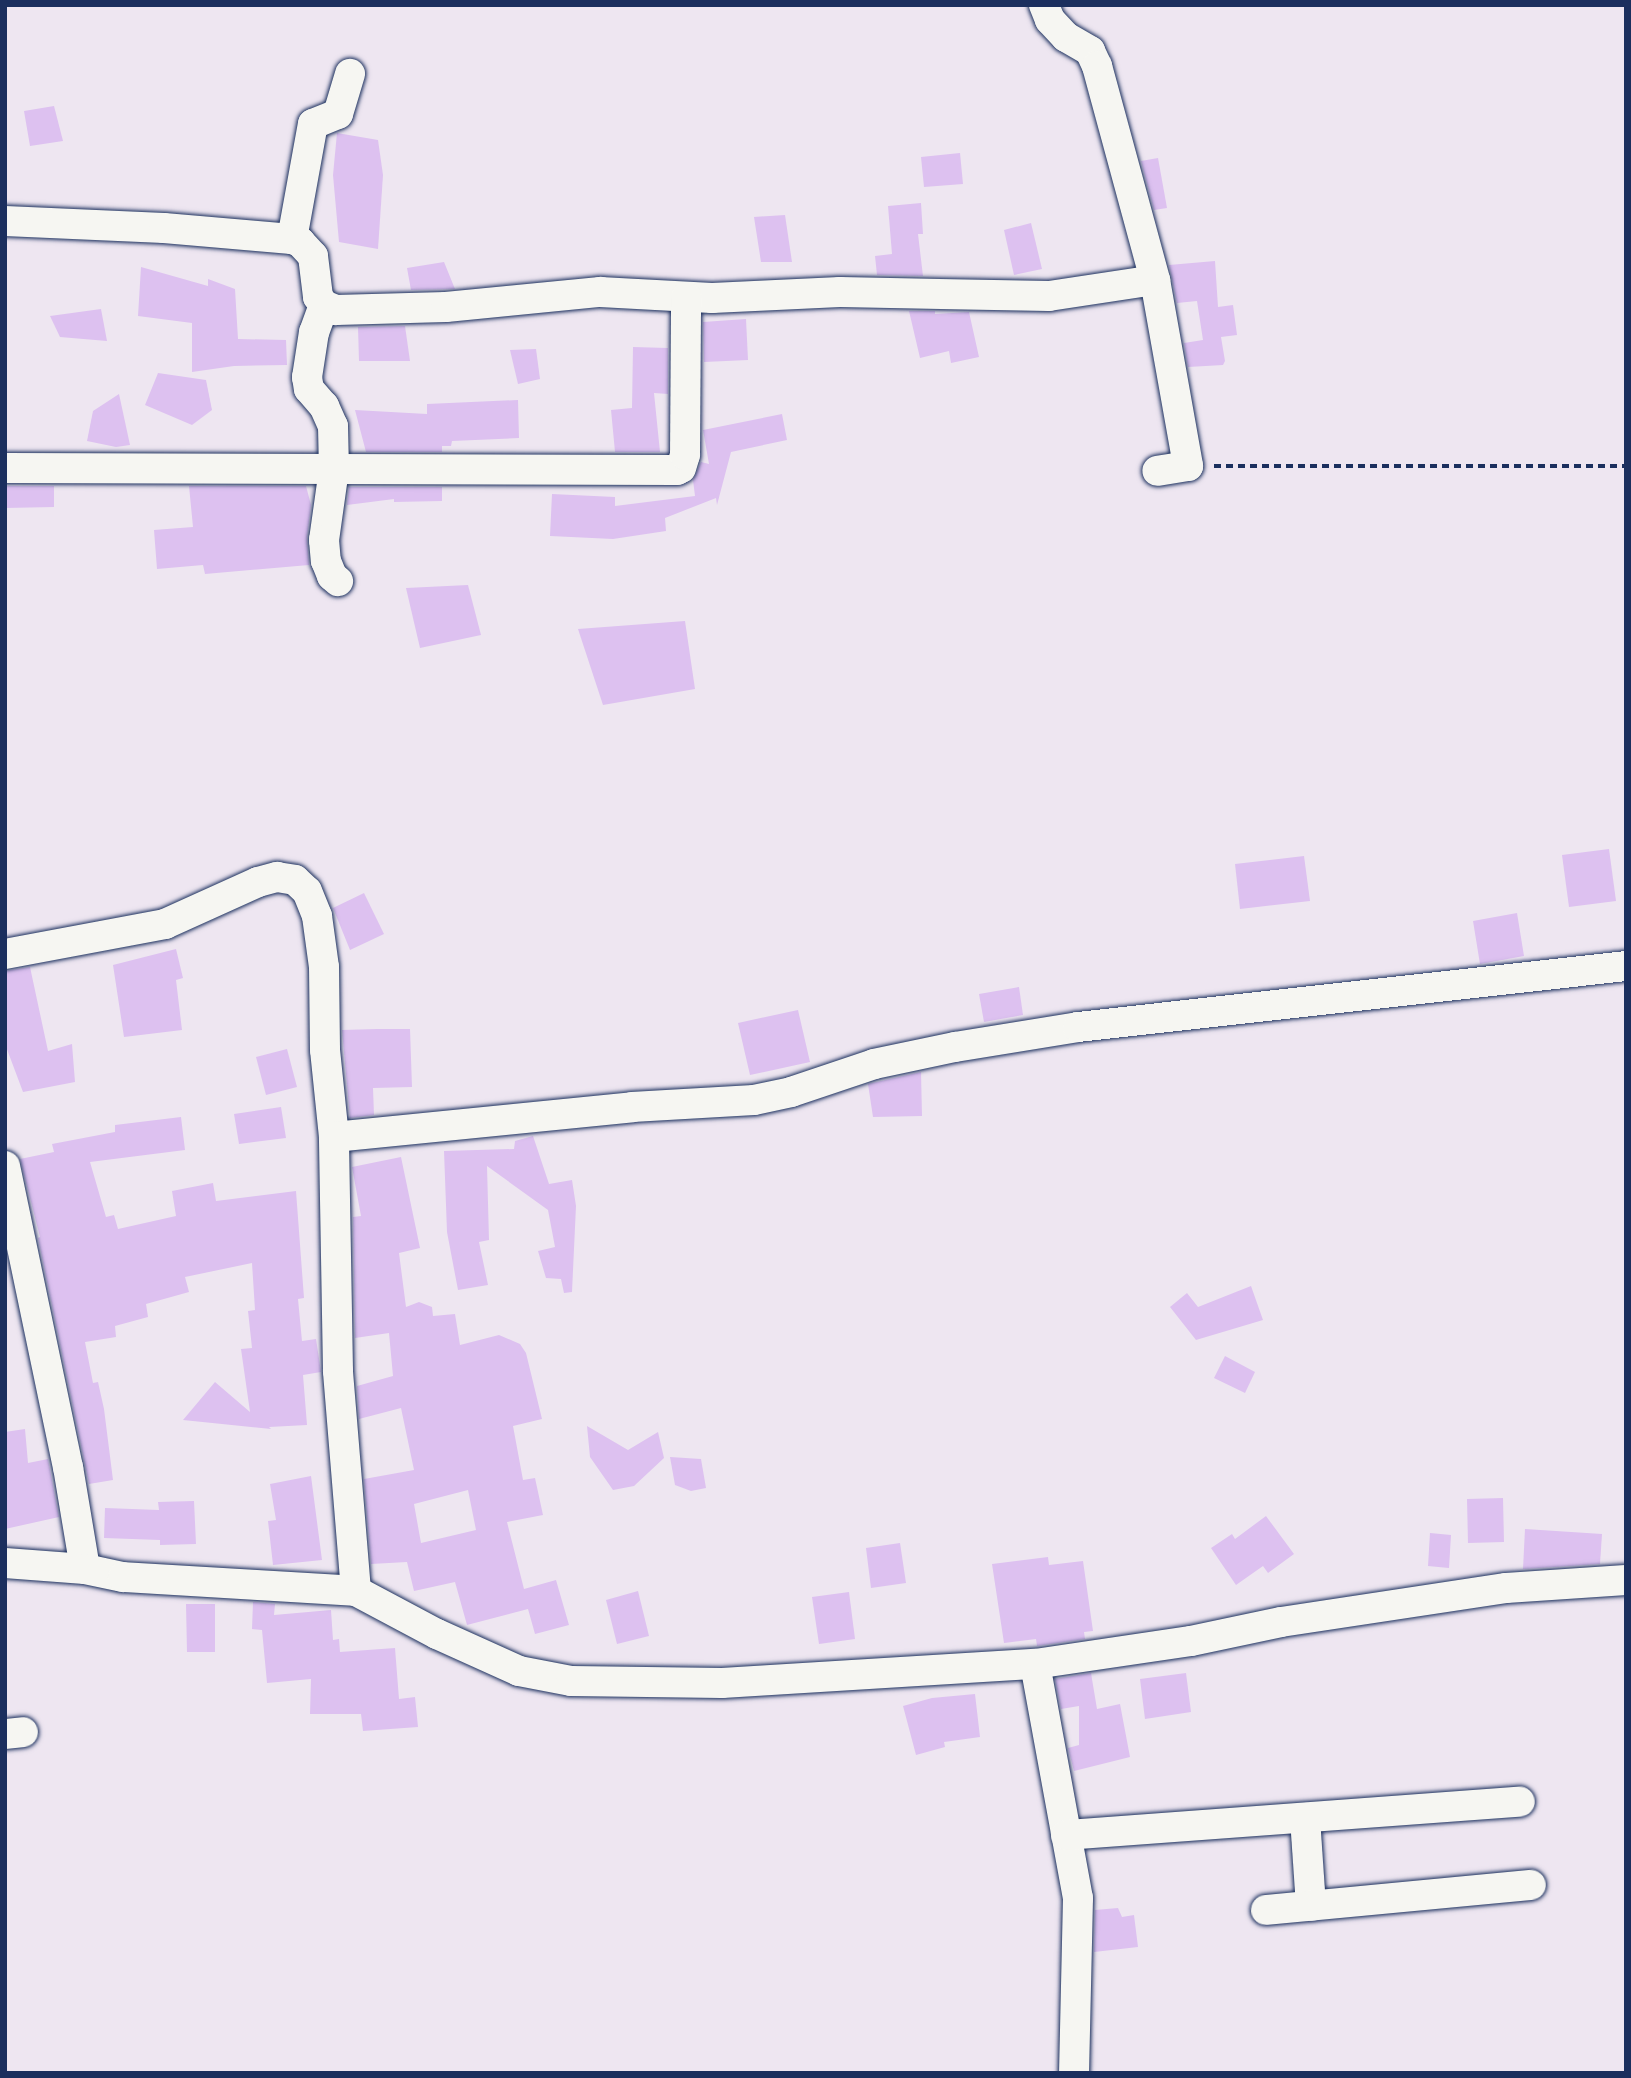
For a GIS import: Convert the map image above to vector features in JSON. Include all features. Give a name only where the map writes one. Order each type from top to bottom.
[{"type":"street","points":[[1044,5],[1050,20],[1066,37],[1090,51],[1097,66],[1156,280],[1188,466],[1157,471]]},
{"type":"street","points":[[292,239],[313,124],[338,114],[350,74]]},
{"type":"street","points":[[5,221],[164,228],[292,239],[300,242],[313,256],[318,297],[324,305],[336,310],[446,307],[600,292],[686,296],[840,292],[1049,296],[1156,280]]},
{"type":"street","points":[[5,468],[681,468],[685,455],[686,296]]},
{"type":"street","points":[[324,305],[314,331],[307,377],[314,398],[329,415],[335,445],[324,540],[326,561],[332,576],[338,581]]},
{"type":"street","points":[[5,954],[165,924],[258,882],[277,877],[295,880],[307,891],[317,916],[324,967],[325,1050],[334,1137],[338,1371],[356,1591]]},
{"type":"street","points":[[334,1137],[632,1107],[754,1100],[791,1092],[874,1064],[955,1047],[1078,1027],[1626,966]]},
{"type":"street","points":[[7,1179],[68,1467],[85,1569]]},
{"type":"street","points":[[5,1563],[85,1569],[123,1577],[356,1591],[437,1634],[519,1671],[571,1681],[722,1683],[1035,1664],[1191,1641],[1281,1622],[1506,1588],[1626,1580]]},
{"type":"street","points":[[1035,1664],[1079,1898],[1074,2073]]},
{"type":"street","points":[[1066,1835],[1520,1802]]},
{"type":"street","points":[[1305,1818],[1311,1906]]},
{"type":"street","points":[[1266,1910],[1531,1885]]},
{"type":"path","points":[[1188,466],[1626,466]]},
{"type":"building","points":[[54,106],[63,141],[30,146],[24,111]]},
{"type":"building","points":[[337,133],[378,140],[383,175],[378,249],[339,242],[333,175]]},
{"type":"building","points":[[960,153],[963,184],[924,187],[921,157]]},
{"type":"building","points":[[1158,158],[1167,208],[1154,210],[1141,161]]},
{"type":"building","points":[[921,203],[923,234],[918,234],[923,276],[877,275],[875,256],[892,254],[888,206]]},
{"type":"building","points":[[785,215],[792,262],[761,262],[754,217]]},
{"type":"building","points":[[1031,223],[1042,269],[1014,275],[1004,230]]},
{"type":"building","points":[[1215,261],[1218,307],[1233,305],[1237,335],[1221,337],[1225,361],[1223,365],[1188,367],[1184,343],[1203,340],[1197,301],[1177,303],[1169,265]]},
{"type":"building","points":[[444,262],[455,289],[411,290],[407,268]]},
{"type":"building","points":[[141,267],[208,286],[208,279],[235,289],[238,339],[286,340],[287,365],[234,366],[192,372],[192,323],[138,316]]},
{"type":"building","points":[[101,309],[107,341],[60,337],[50,316]]},
{"type":"building","points":[[909,311],[935,311],[935,314],[969,312],[979,357],[951,363],[949,351],[920,358]]},
{"type":"building","points":[[746,319],[748,360],[704,362],[703,322]]},
{"type":"building","points":[[405,326],[410,361],[359,361],[358,327]]},
{"type":"building","points":[[633,347],[668,348],[668,394],[654,393],[660,452],[615,452],[611,410],[632,408]]},
{"type":"building","points":[[536,349],[540,379],[518,384],[510,350]]},
{"type":"building","points":[[158,373],[206,380],[212,410],[192,425],[145,405]]},
{"type":"building","points":[[119,394],[130,445],[116,447],[87,441],[93,411]]},
{"type":"building","points":[[518,400],[519,438],[452,441],[451,446],[442,446],[442,452],[366,452],[355,410],[427,414],[427,404]]},
{"type":"building","points":[[782,414],[787,440],[731,452],[717,505],[716,498],[665,518],[666,531],[613,539],[550,536],[552,494],[615,497],[615,506],[695,496],[693,480],[701,462],[709,464],[703,430]]},
{"type":"building","points":[[5,486],[54,486],[54,507],[5,508]]},
{"type":"building","points":[[189,486],[306,486],[311,505],[307,538],[309,565],[205,574],[203,565],[157,569],[154,530],[193,527]]},
{"type":"building","points":[[349,487],[442,487],[442,501],[394,502],[394,499],[347,505]]},
{"type":"building","points":[[468,585],[481,635],[420,648],[406,588]]},
{"type":"building","points":[[685,621],[695,689],[603,705],[578,629]]},
{"type":"building","points":[[1609,849],[1616,901],[1569,907],[1562,855]]},
{"type":"building","points":[[1304,856],[1310,901],[1240,909],[1235,864]]},
{"type":"building","points":[[364,893],[384,934],[350,950],[333,908]]},
{"type":"building","points":[[1517,913],[1524,956],[1480,964],[1473,921]]},
{"type":"building","points":[[176,949],[183,978],[176,980],[182,1030],[124,1037],[113,965]]},
{"type":"building","points":[[30,967],[48,1051],[72,1044],[75,1082],[23,1092],[5,1044],[5,971]]},
{"type":"building","points":[[1019,987],[1023,1015],[984,1022],[979,994]]},
{"type":"building","points":[[798,1010],[810,1062],[750,1075],[738,1023]]},
{"type":"building","points":[[410,1029],[412,1087],[373,1088],[374,1115],[350,1118],[342,1030]]},
{"type":"building","points":[[287,1049],[297,1087],[266,1095],[256,1057]]},
{"type":"building","points":[[921,1072],[922,1116],[873,1117],[868,1084]]},
{"type":"building","points":[[281,1107],[286,1138],[239,1144],[234,1114]]},
{"type":"building","points":[[181,1117],[185,1150],[90,1162],[106,1217],[114,1215],[118,1229],[176,1216],[172,1191],[213,1183],[216,1201],[296,1191],[304,1298],[298,1299],[302,1341],[316,1339],[321,1372],[303,1375],[307,1425],[269,1427],[271,1429],[183,1420],[215,1382],[250,1412],[241,1349],[252,1348],[248,1311],[255,1310],[252,1263],[185,1277],[189,1292],[146,1304],[148,1317],[115,1326],[116,1337],[85,1342],[93,1383],[98,1382],[104,1409],[113,1480],[89,1484],[38,1238],[40,1237],[20,1159],[54,1152],[52,1144],[115,1132],[115,1125]]},
{"type":"building","points":[[533,1136],[549,1184],[572,1180],[576,1206],[572,1292],[564,1293],[561,1279],[546,1278],[538,1251],[555,1247],[548,1210],[487,1166],[489,1240],[479,1242],[488,1285],[458,1290],[447,1232],[444,1151],[514,1149],[515,1141]]},
{"type":"building","points":[[401,1157],[420,1248],[399,1253],[406,1307],[419,1302],[432,1307],[433,1316],[455,1314],[460,1345],[499,1335],[520,1344],[526,1353],[542,1419],[513,1426],[523,1480],[535,1478],[543,1515],[507,1522],[524,1589],[556,1580],[569,1625],[535,1634],[528,1609],[467,1625],[455,1582],[414,1591],[407,1562],[371,1564],[364,1479],[414,1470],[401,1408],[359,1419],[357,1386],[393,1376],[389,1333],[355,1338],[353,1217],[361,1216],[352,1167]],"holes":[[[468,1490],[476,1530],[421,1543],[414,1504]]]},
{"type":"building","points":[[1251,1286],[1263,1320],[1196,1340],[1170,1307],[1187,1293],[1198,1307]]},
{"type":"building","points":[[1225,1356],[1255,1372],[1245,1393],[1214,1378]]},
{"type":"building","points":[[587,1426],[628,1450],[658,1432],[664,1458],[634,1486],[613,1490],[590,1457]]},
{"type":"building","points":[[25,1429],[28,1463],[48,1459],[59,1517],[5,1529],[5,1432]]},
{"type":"building","points":[[670,1457],[701,1459],[706,1488],[691,1491],[675,1485]]},
{"type":"building","points":[[311,1476],[322,1560],[273,1565],[268,1521],[276,1520],[270,1484]]},
{"type":"building","points":[[1503,1498],[1504,1542],[1468,1543],[1467,1499]]},
{"type":"building","points":[[194,1501],[196,1544],[160,1545],[160,1540],[104,1538],[105,1508],[159,1510],[158,1502]]},
{"type":"building","points":[[1266,1516],[1294,1554],[1268,1573],[1263,1566],[1236,1585],[1211,1548],[1232,1534],[1235,1539]]},
{"type":"building","points":[[1525,1529],[1602,1534],[1600,1564],[1523,1569]]},
{"type":"building","points":[[1430,1533],[1451,1535],[1449,1568],[1428,1566]]},
{"type":"building","points":[[900,1543],[906,1583],[871,1588],[866,1548]]},
{"type":"building","points":[[1048,1557],[1049,1565],[1083,1561],[1093,1631],[1084,1632],[1085,1639],[1037,1646],[1036,1639],[1004,1643],[992,1564]]},
{"type":"building","points":[[638,1591],[649,1636],[617,1644],[606,1600]]},
{"type":"building","points":[[849,1592],[855,1639],[819,1644],[812,1597]]},
{"type":"building","points":[[253,1602],[275,1604],[274,1615],[331,1610],[333,1640],[339,1639],[340,1652],[395,1648],[399,1699],[415,1697],[418,1727],[363,1731],[361,1714],[310,1714],[311,1679],[267,1683],[262,1630],[252,1629]]},
{"type":"building","points":[[186,1604],[215,1604],[215,1652],[187,1652]]},
{"type":"building","points":[[1091,1673],[1097,1709],[1120,1704],[1130,1757],[1074,1771],[1068,1748],[1079,1745],[1079,1706],[1061,1709],[1055,1679]]},
{"type":"building","points":[[1186,1673],[1191,1712],[1145,1719],[1140,1679]]},
{"type":"building","points":[[975,1694],[980,1737],[944,1742],[945,1747],[916,1755],[903,1706],[932,1698]]},
{"type":"building","points":[[1118,1908],[1122,1917],[1134,1915],[1138,1947],[1094,1952],[1095,1910]]}]
